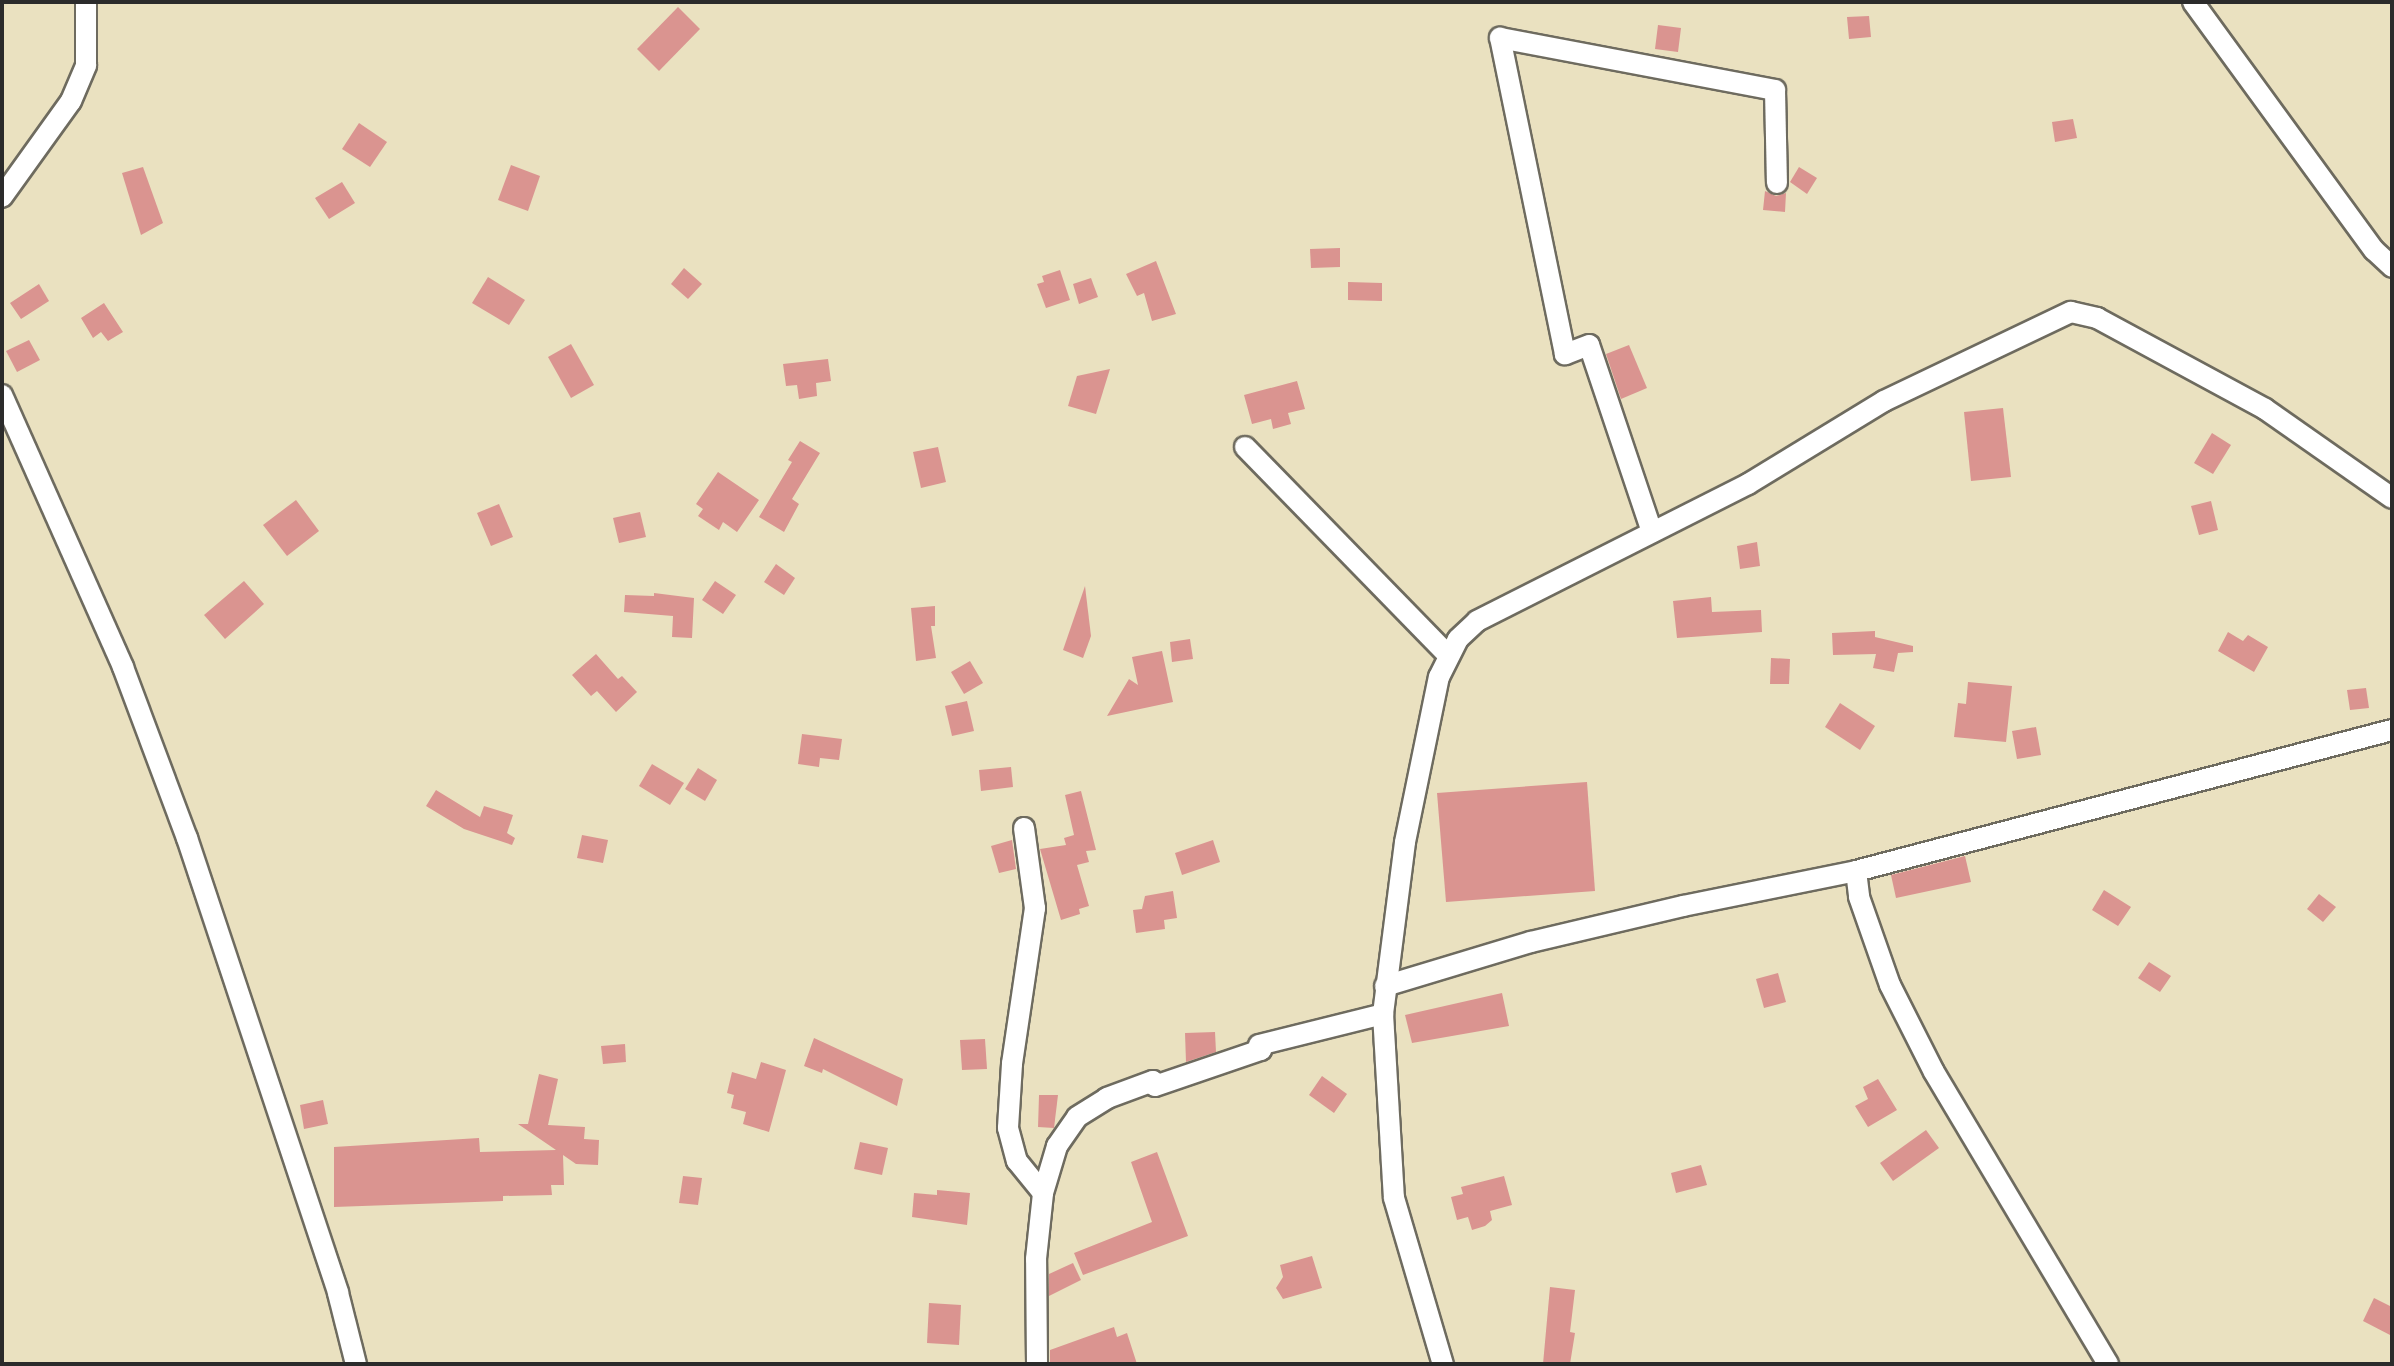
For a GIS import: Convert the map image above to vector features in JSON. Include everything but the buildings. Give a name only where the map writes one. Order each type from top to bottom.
[{"type":"street","points":[[2,197],[71,101],[86,65],[86,2]]},
{"type":"street","points":[[2193,2],[2374,250],[2392,267]]},
{"type":"street","points":[[1652,532],[1589,345],[1565,354],[1500,38],[1775,90],[1777,183]]},
{"type":"street","points":[[1443,1364],[1431,1335],[1394,1198],[1383,1014],[1412,804],[1439,677],[1448,655],[1477,621],[1748,484],[1884,401],[2071,312],[2097,318],[2265,409],[2392,498]]},
{"type":"street","points":[[2,395],[123,667],[187,838],[338,1293],[353,1364]]},
{"type":"street","points":[[1245,447],[1448,655]]},
{"type":"street","points":[[1385,986],[1531,942],[1683,906],[1856,871],[2392,730]]},
{"type":"street","points":[[1024,828],[1035,908],[1012,1064],[1008,1128],[1017,1161],[1043,1193]]},
{"type":"street","points":[[1856,871],[1859,897],[1890,985],[1934,1072],[2108,1364]]},
{"type":"street","points":[[1037,1364],[1036,1259],[1043,1193],[1057,1146],[1087,1109],[1153,1081],[1155,1086],[1261,1050],[1259,1045],[1383,1014]]}]
